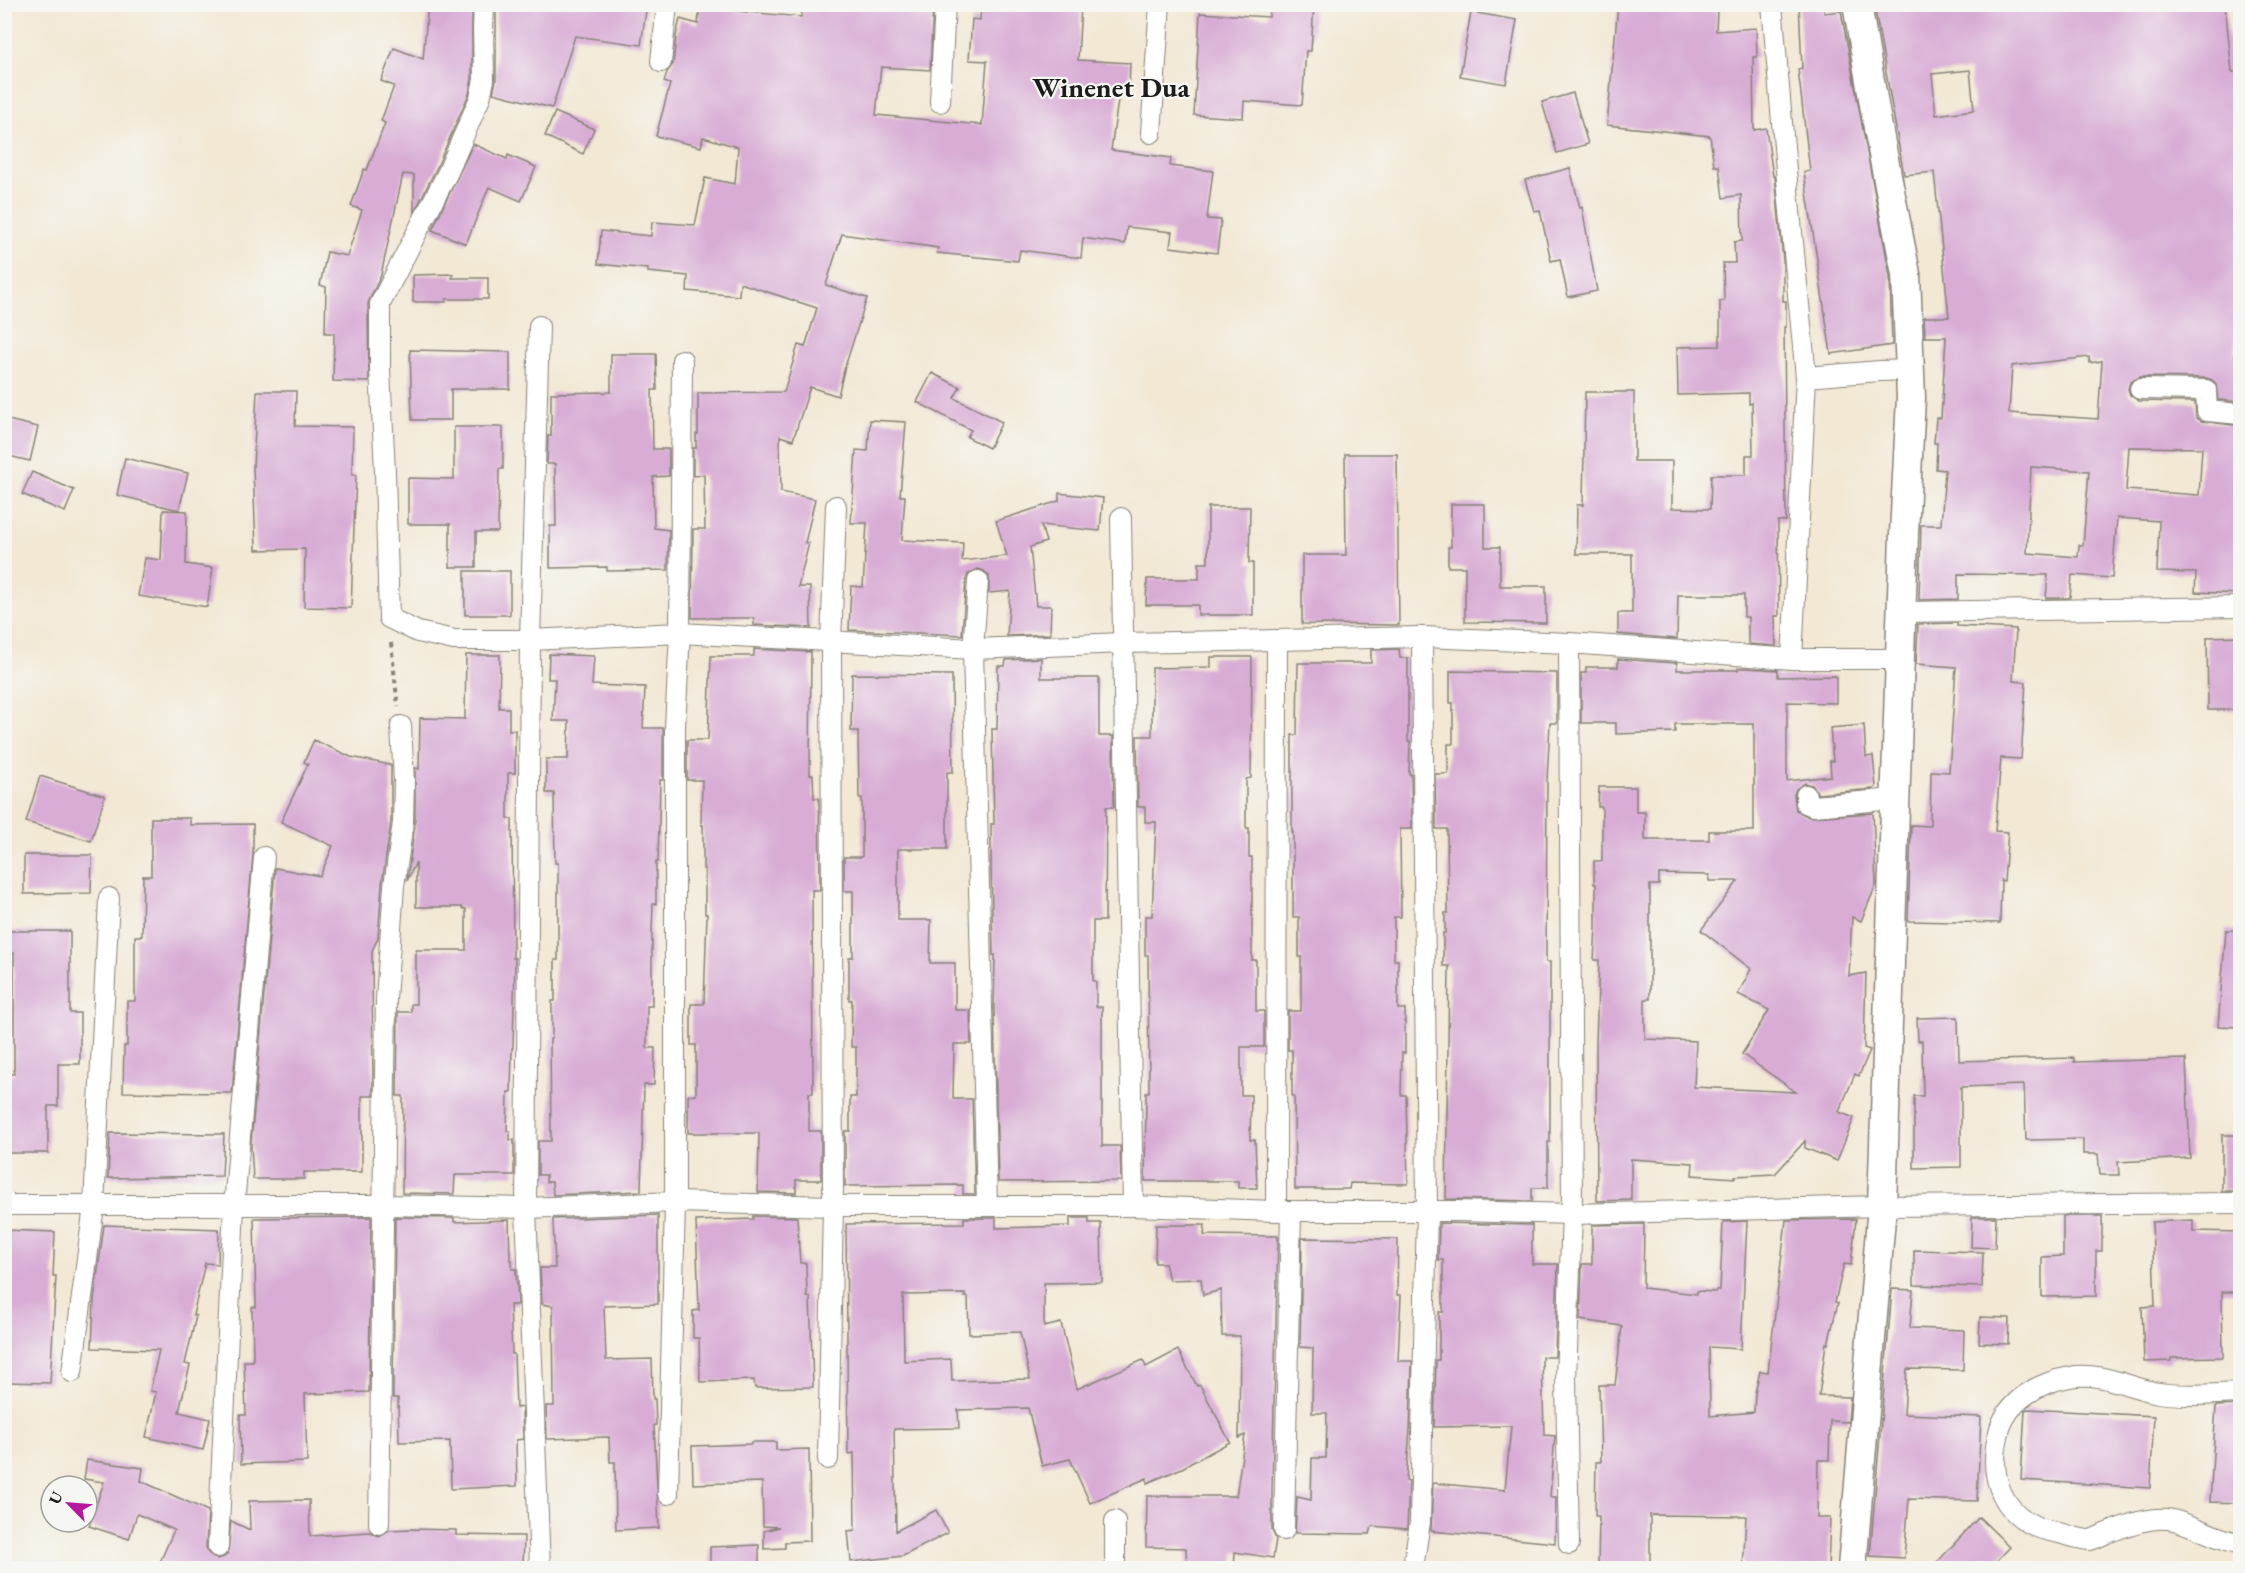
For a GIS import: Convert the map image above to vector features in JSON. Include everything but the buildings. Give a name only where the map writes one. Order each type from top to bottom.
[{"type":"street","points":[[484,4],[484,80],[480,98],[448,172],[380,304],[380,369],[386,472],[389,618],[418,632],[454,640],[530,640],[680,633],[973,650],[1124,643],[1422,637],[1569,643],[1792,659],[1900,659]]},
{"type":"street","points":[[661,62],[667,4]]},
{"type":"street","points":[[940,102],[945,4]]},
{"type":"street","points":[[1150,134],[1160,4]]},
{"type":"street","points":[[1772,4],[1785,170],[1806,377],[1792,659]]},
{"type":"street","points":[[1852,1569],[1882,1206],[1911,398],[1906,274],[1857,4]]},
{"type":"street","points":[[539,326],[530,640],[526,1208],[540,1569]]},
{"type":"street","points":[[668,1494],[675,1202],[675,727],[680,633],[682,360]]},
{"type":"street","points":[[1806,377],[1911,370]]},
{"type":"street","points":[[2139,389],[2206,390],[2207,411],[2241,414]]},
{"type":"street","points":[[828,1459],[832,1206],[831,643],[836,506]]},
{"type":"street","points":[[1121,518],[1133,1206]]},
{"type":"street","points":[[978,581],[973,650],[987,1206]]},
{"type":"street","points":[[1902,612],[2241,607]]},
{"type":"street","points":[[1413,1569],[1420,1522],[1427,1211],[1422,637]]},
{"type":"street","points":[[1276,641],[1284,1211],[1284,1530]]},
{"type":"street","points":[[1569,643],[1572,1214],[1566,1379],[1569,1544]]},
{"type":"street","points":[[379,1524],[386,999],[394,885],[403,824],[404,792],[400,726]]},
{"type":"street","points":[[1806,795],[1806,803],[1813,806],[1895,799]]},
{"type":"street","points":[[218,1547],[234,1206],[264,856]]},
{"type":"street","points":[[72,1372],[94,1206],[109,898]]},
{"type":"street","points":[[4,1205],[385,1205],[526,1208],[675,1202],[832,1206],[1133,1206],[1284,1211],[1572,1214],[1882,1206],[2241,1203]]},
{"type":"street","points":[[2241,1393],[2183,1395],[2159,1393],[2092,1377],[2073,1376],[2051,1382],[2028,1393],[2013,1405],[2000,1427],[1994,1452],[1998,1484],[2007,1506],[2037,1528],[2089,1540],[2148,1519],[2169,1519],[2201,1529],[2224,1541],[2241,1543]]},
{"type":"street","points":[[1115,1521],[1115,1569]]},
{"type":"path","points":[[389,618],[400,726]]},
{"type":"district","name":"Winenet Dua","points":[[1111,87]]}]
